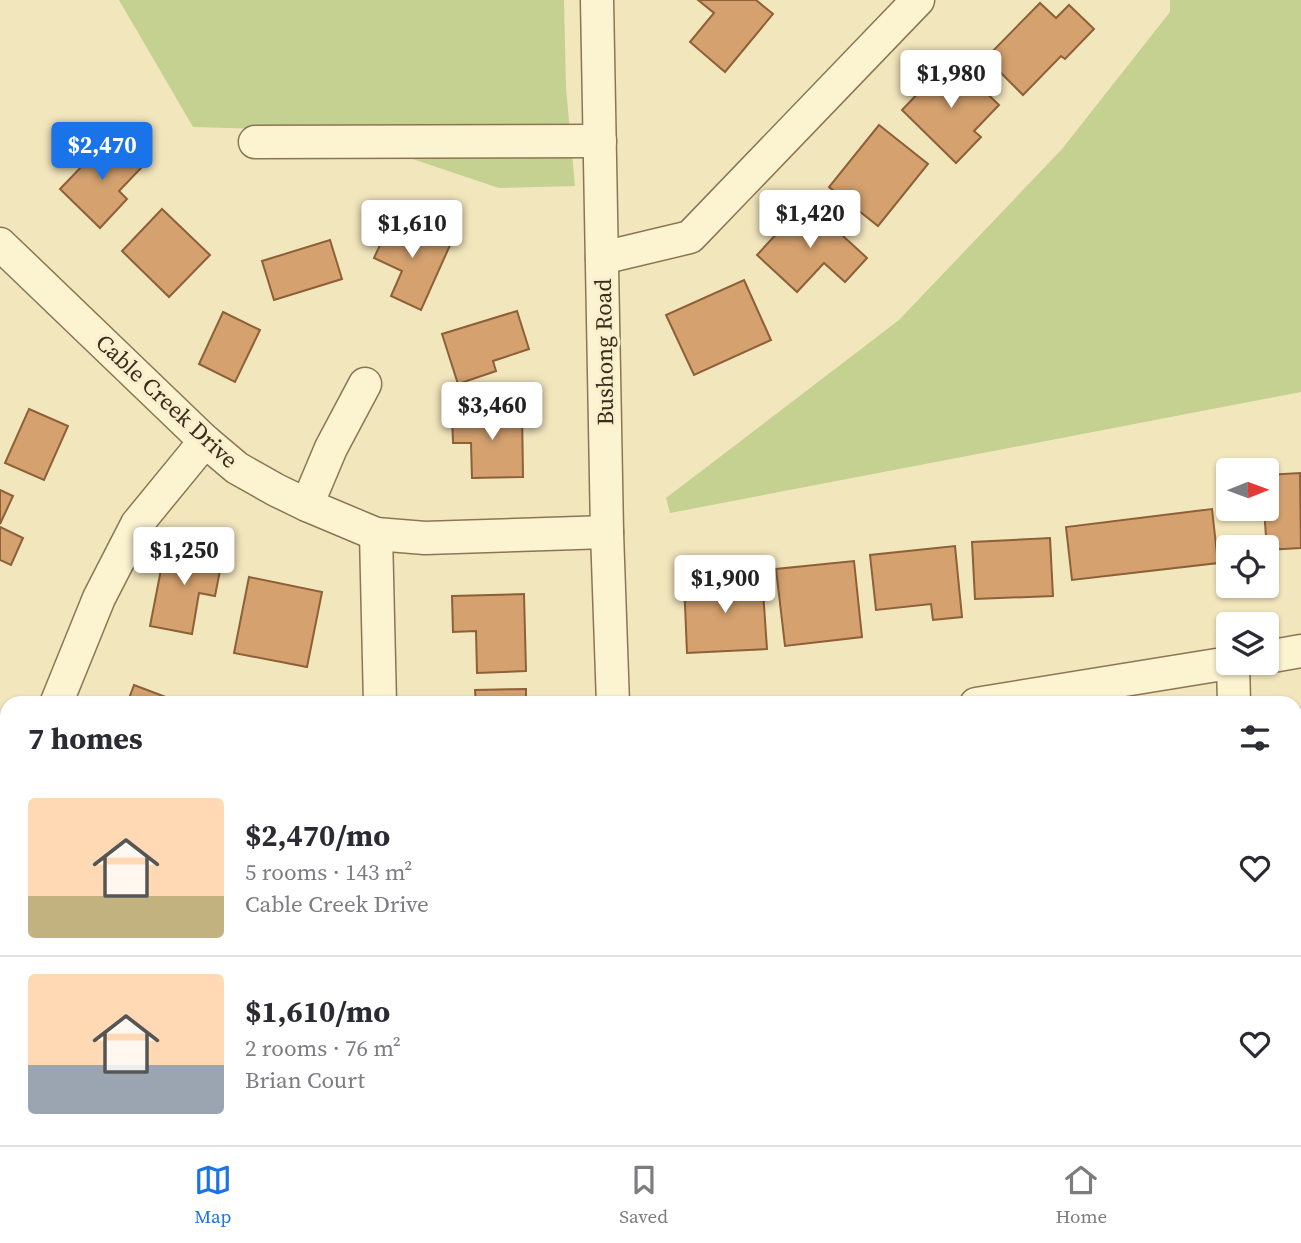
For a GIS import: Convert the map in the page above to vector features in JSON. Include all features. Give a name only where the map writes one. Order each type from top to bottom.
[{"type":"street","name":"Bushong Road","points":[[597,0],[613,696]]},
{"type":"street","points":[[602,258],[690,237],[918,0]]},
{"type":"street","points":[[255,142],[600,141]]},
{"type":"street","name":"Cable Creek Drive","points":[[0,244],[205,441],[237,468],[307,505],[376,534],[425,538],[607,532]]},
{"type":"street","points":[[307,505],[331,449],[365,384]]},
{"type":"street","points":[[59,696],[99,598],[137,524],[205,441]]},
{"type":"street","points":[[376,534],[380,696]]},
{"type":"street","points":[[1279,655],[1301,651]]},
{"type":"street","points":[[1026,696],[1216,665]]},
{"type":"street","points":[[1232,675],[1233,696]]},
{"type":"green space","points":[[119,0],[564,0],[566,88],[575,186],[499,188],[329,131],[193,127]]},
{"type":"green space","points":[[1170,0],[1301,0],[1301,392],[670,513],[666,498],[899,320],[1062,149],[1170,12]]},
{"type":"building","points":[[698,0],[756,0],[773,14],[725,72],[690,42],[714,13]]},
{"type":"building","points":[[1040,3],[1056,18],[1069,5],[1094,29],[1065,59],[1061,56],[1023,95],[986,58]]},
{"type":"building","points":[[951,59],[999,105],[974,131],[981,137],[956,163],[902,110]]},
{"type":"building","points":[[879,125],[928,164],[878,226],[829,187]]},
{"type":"building","points":[[111,136],[142,167],[119,191],[127,199],[100,228],[60,189]]},
{"type":"building","points":[[806,202],[867,258],[845,282],[824,263],[797,292],[757,255]]},
{"type":"building","points":[[162,209],[210,255],[169,297],[122,251]]},
{"type":"building","points":[[393,217],[451,243],[421,310],[391,296],[402,271],[374,258]]},
{"type":"building","points":[[330,240],[342,279],[274,300],[262,261]]},
{"type":"building","points":[[744,280],[771,340],[694,375],[666,315]]},
{"type":"building","points":[[517,311],[529,349],[493,361],[496,371],[458,384],[442,334]]},
{"type":"building","points":[[223,312],[260,330],[235,382],[199,364]]},
{"type":"building","points":[[29,409],[68,426],[44,480],[5,463]]},
{"type":"building","points":[[522,411],[523,477],[472,478],[471,443],[453,443],[452,412]]},
{"type":"building","points":[[1300,473],[1301,548],[1279,549],[1279,535],[1266,535],[1265,522],[1279,522],[1279,474]]},
{"type":"building","points":[[0,490],[13,496],[0,524]]},
{"type":"building","points":[[1212,509],[1216,563],[1072,580],[1066,527]]},
{"type":"building","points":[[0,527],[23,538],[11,565],[0,560]]},
{"type":"building","points":[[1050,538],[1053,596],[975,599],[972,542]]},
{"type":"building","points":[[166,544],[223,555],[215,596],[199,593],[192,634],[150,626]]},
{"type":"building","points":[[955,546],[962,617],[933,620],[931,604],[876,610],[870,555]]},
{"type":"building","points":[[854,561],[862,637],[785,646],[776,569]]},
{"type":"building","points":[[762,576],[767,649],[687,653],[684,581]]},
{"type":"building","points":[[249,577],[322,592],[307,667],[234,653]]},
{"type":"building","points":[[524,594],[526,671],[477,673],[476,631],[453,632],[452,596]]},
{"type":"building","points":[[134,685],[163,696],[130,696]]},
{"type":"building","points":[[526,689],[526,696],[475,696],[475,690]]}]
